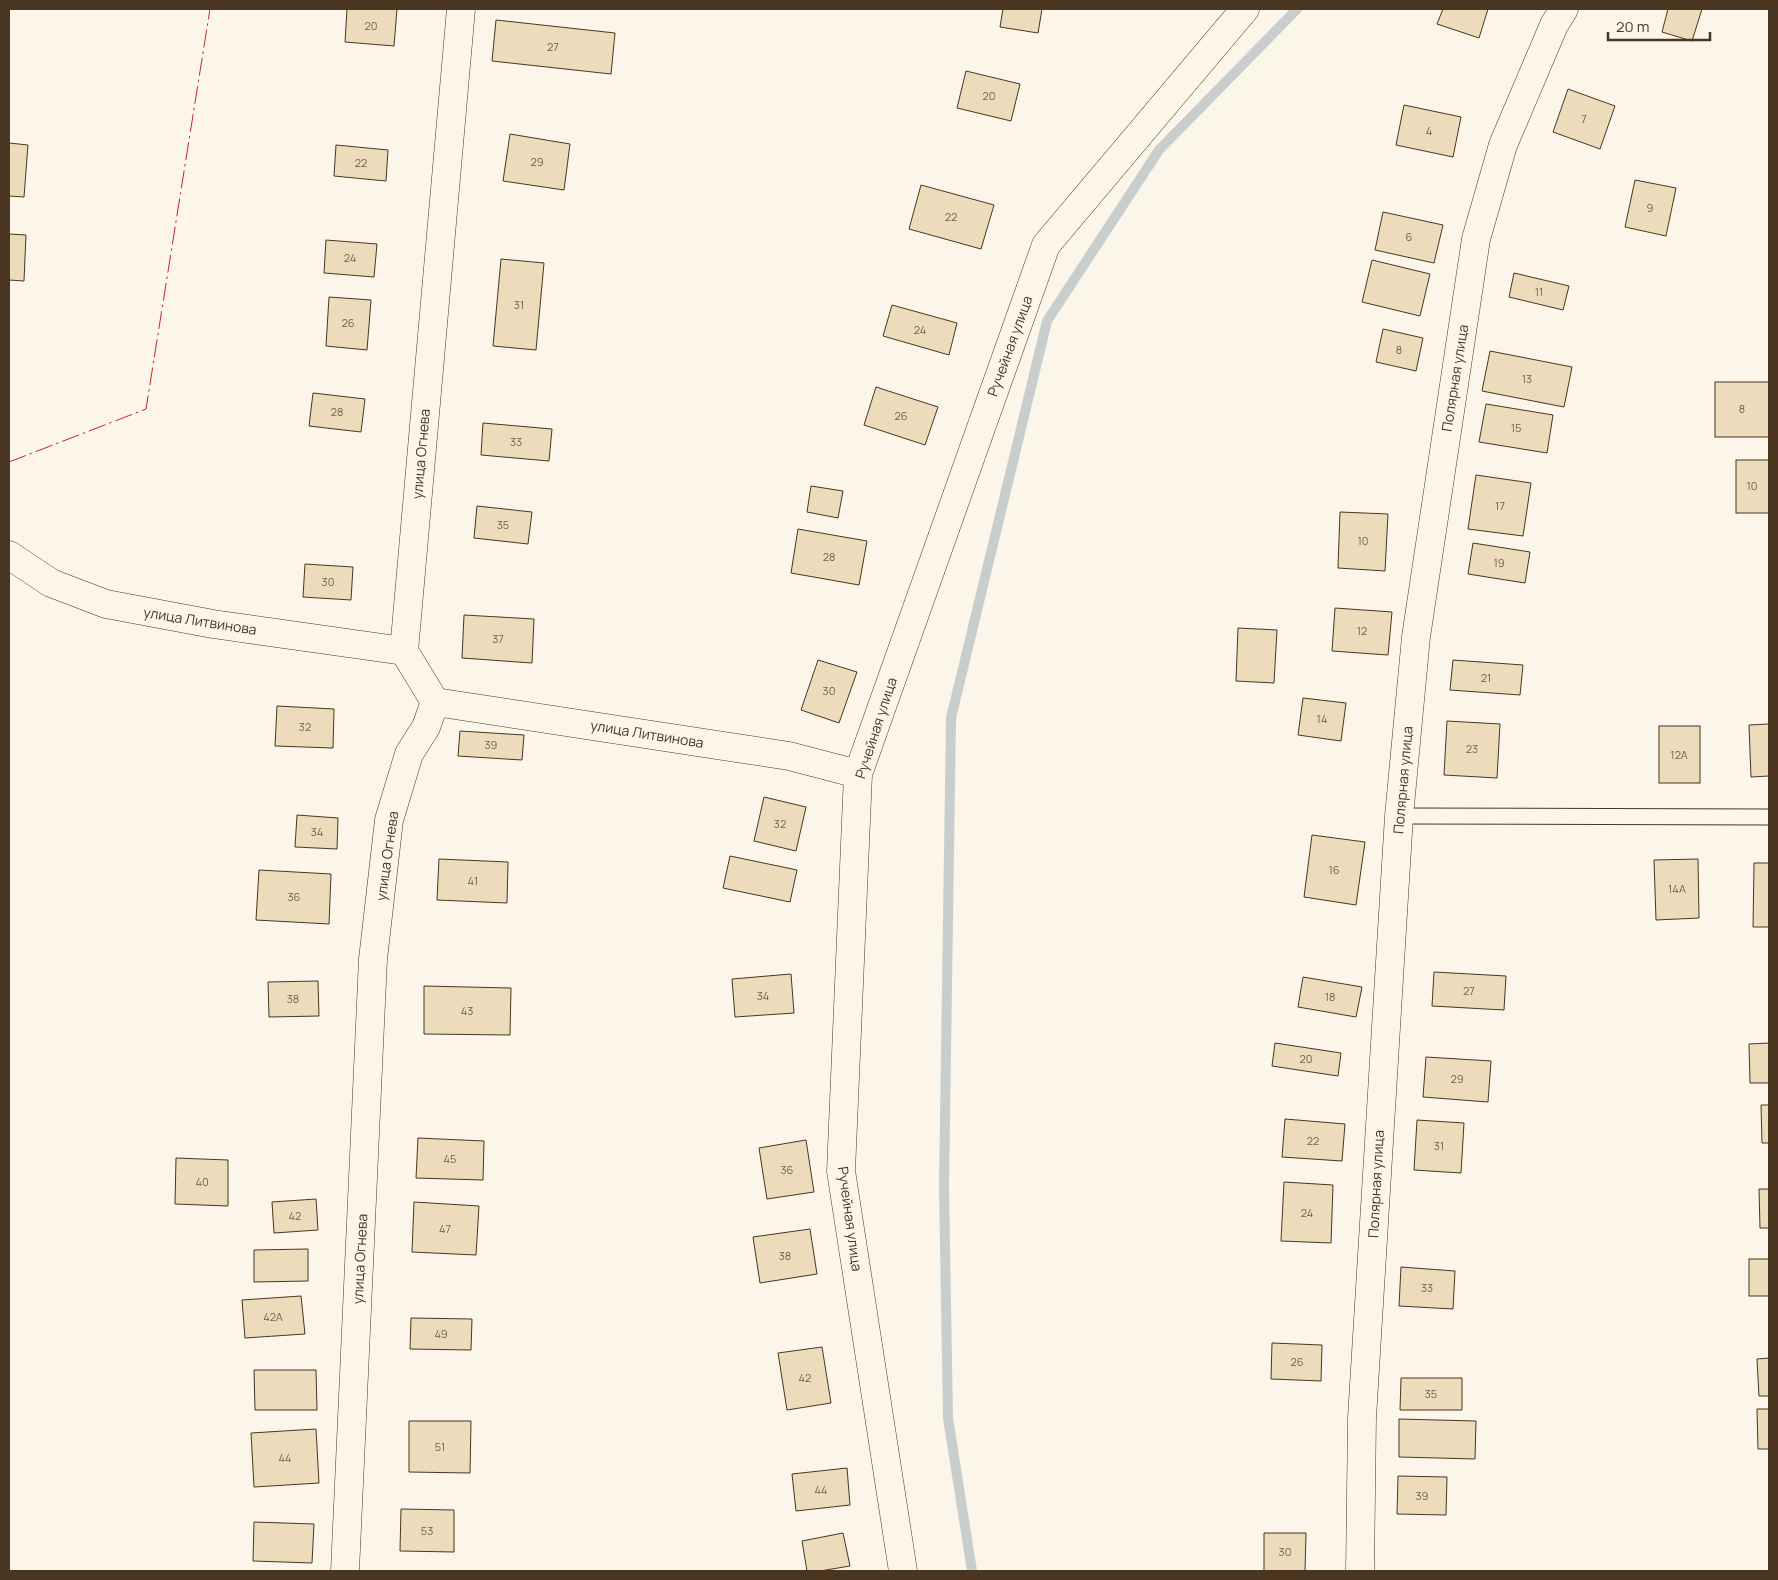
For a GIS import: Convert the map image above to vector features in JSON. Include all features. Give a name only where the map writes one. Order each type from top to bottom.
[{"type":"street","name":"улица Огнева","points":[[404,651],[461,9]]},
{"type":"street","name":"Ручейная улица","points":[[903,1571],[841,1170],[858,774],[1046,245],[1245,9]]},
{"type":"street","name":"Полярная улица","points":[[1360,1571],[1362,1418],[1399,816],[1416,637],[1476,239],[1503,145],[1554,25],[1564,9]]},
{"type":"street","name":"улица Литвинова","points":[[9,555],[51,583],[106,604],[213,624],[404,651]]},
{"type":"street","points":[[404,651],[435,702]]},
{"type":"street","name":"улица Огнева","points":[[346,1571],[373,959],[389,820],[409,754],[426,727],[435,702]]},
{"type":"street","name":"улица Литвинова","points":[[435,702],[789,756],[858,774]]},
{"type":"lane","points":[[1399,816],[1769,817]]},
{"type":"building","points":[[347,9],[397,9],[394,46],[345,42]]},
{"type":"building","points":[[1003,9],[1042,9],[1038,33],[1000,27]]},
{"type":"building","points":[[1443,9],[1488,9],[1479,38],[1437,24]]},
{"type":"building","points":[[1668,9],[1702,9],[1692,41],[1662,32]]},
{"type":"building","points":[[496,20],[615,33],[611,74],[492,61]]},
{"type":"building","points":[[966,71],[1020,84],[1011,121],[957,108]]},
{"type":"building","points":[[1568,89],[1615,106],[1600,149],[1553,132]]},
{"type":"building","points":[[1404,105],[1461,117],[1453,157],[1396,145]]},
{"type":"building","points":[[510,134],[570,144],[564,190],[503,181]]},
{"type":"building","points":[[9,143],[28,145],[24,197],[9,196]]},
{"type":"building","points":[[336,145],[388,150],[386,181],[334,176]]},
{"type":"building","points":[[1635,180],[1676,188],[1666,236],[1625,227]]},
{"type":"building","points":[[921,185],[994,205],[981,249],[909,229]]},
{"type":"building","points":[[1383,212],[1443,225],[1434,263],[1375,250]]},
{"type":"building","points":[[9,234],[26,235],[24,281],[9,280]]},
{"type":"building","points":[[326,240],[377,244],[374,277],[324,273]]},
{"type":"building","points":[[501,259],[544,263],[536,350],[493,346]]},
{"type":"building","points":[[1372,260],[1430,274],[1420,316],[1362,302]]},
{"type":"building","points":[[1514,273],[1569,286],[1563,310],[1509,297]]},
{"type":"building","points":[[329,297],[371,300],[367,350],[326,346]]},
{"type":"building","points":[[892,305],[957,323],[949,355],[883,336]]},
{"type":"building","points":[[1383,329],[1423,338],[1416,371],[1376,362]]},
{"type":"building","points":[[1490,351],[1572,367],[1564,407],[1482,391]]},
{"type":"building","points":[[1715,382],[1769,382],[1769,437],[1715,437]]},
{"type":"building","points":[[876,387],[938,407],[925,445],[864,425]]},
{"type":"building","points":[[313,393],[365,399],[361,432],[309,426]]},
{"type":"building","points":[[1486,404],[1553,415],[1547,453],[1479,442]]},
{"type":"building","points":[[483,423],[552,429],[549,461],[481,455]]},
{"type":"building","points":[[1736,460],[1769,460],[1769,513],[1736,513]]},
{"type":"building","points":[[1476,475],[1531,483],[1523,536],[1468,529]]},
{"type":"building","points":[[811,486],[843,491],[838,518],[807,512]]},
{"type":"building","points":[[477,506],[532,512],[528,544],[474,538]]},
{"type":"building","points":[[1340,512],[1388,514],[1385,571],[1338,568]]},
{"type":"building","points":[[798,529],[867,541],[859,585],[791,573]]},
{"type":"building","points":[[1473,543],[1530,552],[1525,583],[1468,574]]},
{"type":"building","points":[[305,564],[353,567],[351,600],[303,597]]},
{"type":"building","points":[[1335,608],[1392,612],[1388,655],[1332,651]]},
{"type":"building","points":[[464,615],[534,619],[532,663],[462,658]]},
{"type":"building","points":[[1238,628],[1277,630],[1274,683],[1236,681]]},
{"type":"building","points":[[818,660],[857,672],[839,723],[801,710]]},
{"type":"building","points":[[1453,660],[1523,665],[1520,695],[1450,690]]},
{"type":"building","points":[[1303,698],[1346,703],[1341,741],[1298,735]]},
{"type":"building","points":[[277,706],[334,709],[333,748],[275,746]]},
{"type":"building","points":[[1447,721],[1500,724],[1497,778],[1444,775]]},
{"type":"building","points":[[1769,724],[1769,776],[1751,777],[1749,725]]},
{"type":"building","points":[[1659,726],[1700,726],[1700,783],[1659,783]]},
{"type":"building","points":[[460,731],[524,735],[522,760],[458,756]]},
{"type":"building","points":[[764,797],[806,807],[796,851],[754,841]]},
{"type":"building","points":[[297,815],[338,818],[337,849],[295,847]]},
{"type":"building","points":[[1312,835],[1365,842],[1356,905],[1304,897]]},
{"type":"building","points":[[730,856],[797,870],[790,902],[723,888]]},
{"type":"building","points":[[439,859],[508,862],[507,903],[437,900]]},
{"type":"building","points":[[1698,859],[1699,918],[1656,920],[1654,860]]},
{"type":"building","points":[[1754,863],[1769,863],[1769,927],[1753,927]]},
{"type":"building","points":[[259,870],[331,874],[329,924],[256,920]]},
{"type":"building","points":[[1434,972],[1506,976],[1504,1010],[1432,1006]]},
{"type":"building","points":[[791,974],[794,1013],[735,1017],[732,979]]},
{"type":"building","points":[[1303,977],[1362,987],[1356,1017],[1298,1007]]},
{"type":"building","points":[[318,981],[319,1016],[269,1017],[268,982]]},
{"type":"building","points":[[424,986],[511,988],[510,1035],[424,1034]]},
{"type":"building","points":[[1275,1043],[1341,1053],[1338,1076],[1272,1066]]},
{"type":"building","points":[[1769,1043],[1769,1083],[1750,1083],[1749,1044]]},
{"type":"building","points":[[1426,1057],[1491,1061],[1488,1102],[1423,1097]]},
{"type":"building","points":[[1761,1105],[1769,1105],[1769,1143],[1762,1143]]},
{"type":"building","points":[[1285,1119],[1345,1124],[1342,1161],[1282,1157]]},
{"type":"building","points":[[1417,1120],[1464,1123],[1461,1173],[1414,1170]]},
{"type":"building","points":[[418,1138],[484,1141],[483,1180],[416,1178]]},
{"type":"building","points":[[806,1140],[814,1192],[767,1199],[759,1148]]},
{"type":"building","points":[[176,1158],[228,1160],[228,1206],[175,1204]]},
{"type":"building","points":[[1284,1182],[1333,1185],[1331,1243],[1281,1241]]},
{"type":"building","points":[[1759,1189],[1769,1189],[1769,1228],[1760,1228]]},
{"type":"building","points":[[316,1199],[318,1230],[274,1233],[272,1202]]},
{"type":"building","points":[[414,1202],[479,1206],[476,1255],[412,1252]]},
{"type":"building","points":[[810,1229],[817,1274],[760,1283],[753,1237]]},
{"type":"building","points":[[308,1249],[308,1281],[254,1282],[254,1250]]},
{"type":"building","points":[[1749,1259],[1769,1259],[1769,1296],[1749,1296]]},
{"type":"building","points":[[1401,1267],[1455,1271],[1453,1309],[1399,1306]]},
{"type":"building","points":[[301,1296],[305,1334],[245,1338],[242,1300]]},
{"type":"building","points":[[411,1318],[472,1319],[471,1350],[410,1349]]},
{"type":"building","points":[[1272,1343],[1322,1345],[1321,1381],[1271,1379]]},
{"type":"building","points":[[822,1347],[831,1403],[787,1410],[778,1353]]},
{"type":"building","points":[[1769,1358],[1769,1396],[1759,1396],[1757,1359]]},
{"type":"building","points":[[254,1370],[316,1370],[317,1410],[255,1410]]},
{"type":"building","points":[[1401,1378],[1462,1378],[1462,1410],[1400,1410]]},
{"type":"building","points":[[1757,1409],[1769,1409],[1769,1449],[1758,1449]]},
{"type":"building","points":[[1399,1419],[1476,1421],[1475,1459],[1399,1457]]},
{"type":"building","points":[[409,1421],[471,1421],[470,1473],[409,1472]]},
{"type":"building","points":[[316,1429],[319,1483],[254,1487],[251,1433]]},
{"type":"building","points":[[847,1468],[850,1505],[796,1511],[792,1474]]},
{"type":"building","points":[[1398,1476],[1447,1477],[1446,1515],[1397,1514]]},
{"type":"building","points":[[401,1509],[454,1510],[454,1552],[400,1551]]},
{"type":"building","points":[[254,1522],[314,1524],[312,1563],[253,1561]]},
{"type":"building","points":[[843,1533],[850,1566],[820,1571],[807,1571],[802,1541]]},
{"type":"building","points":[[1264,1533],[1306,1533],[1305,1571],[1264,1571]]},
{"type":"waterway","points":[[972,1571],[948,1418],[944,1187],[951,718],[1047,321],[1159,150],[1297,9]]},
{"type":"power","points":[[9,462],[146,409],[210,9]]}]
